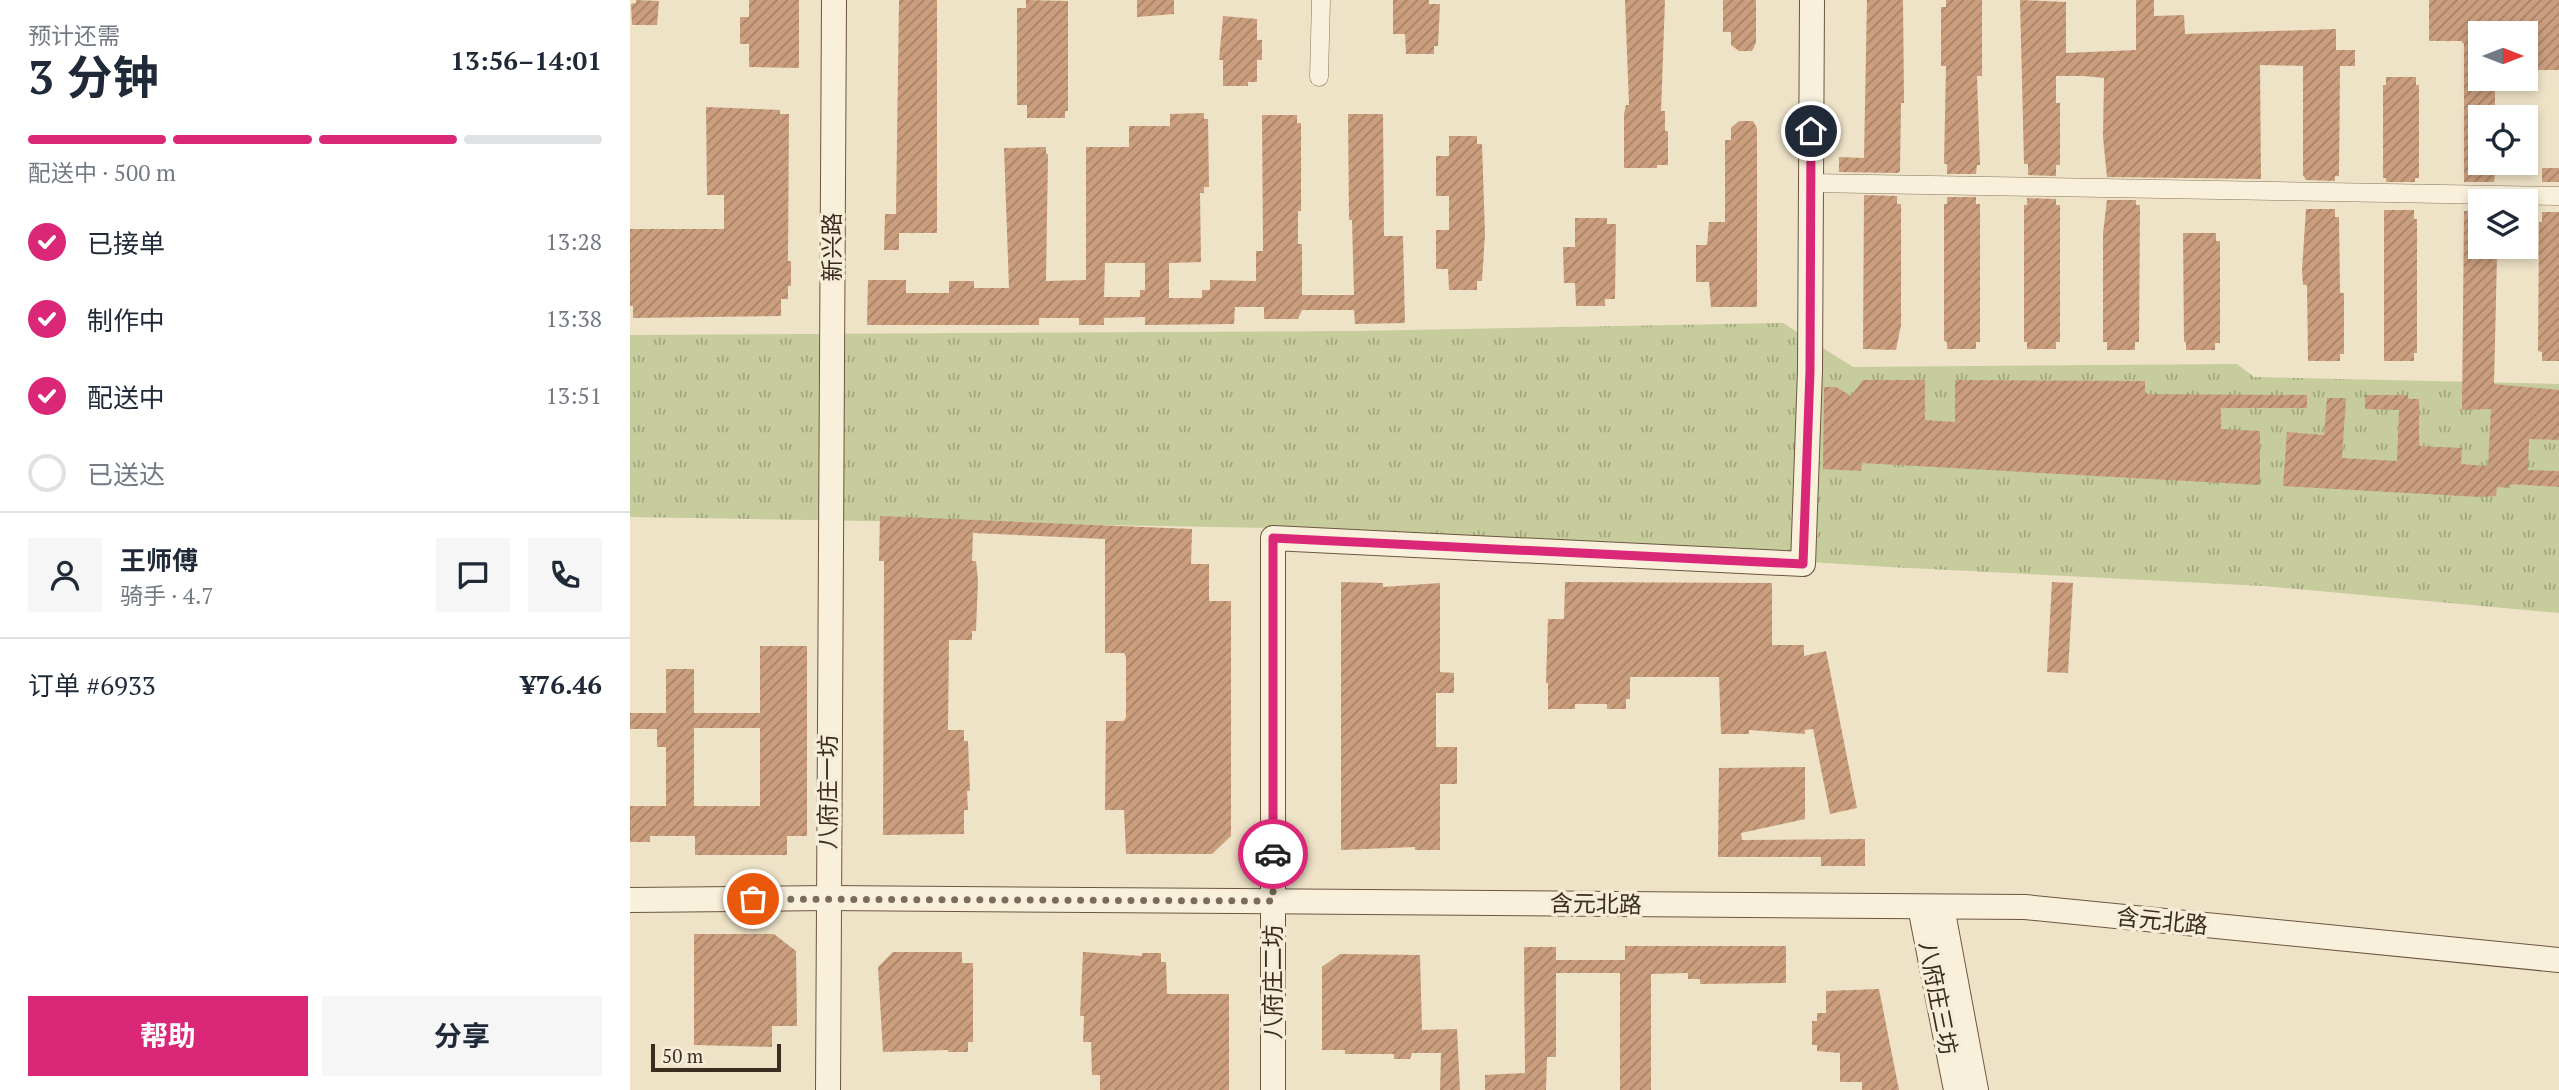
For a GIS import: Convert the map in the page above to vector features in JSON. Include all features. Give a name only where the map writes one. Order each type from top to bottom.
[{"type":"street","name":"新兴路","points":[[830,493],[834,0]]},
{"type":"street","points":[[1319,77],[1321,0]]},
{"type":"street","points":[[1812,0],[1811,183],[2559,196]]},
{"type":"street","name":"八府庄二坊","points":[[1273,1090],[1273,538],[1803,564],[1810,371],[1811,183]]},
{"type":"street","name":"八府庄一坊","points":[[828,1090],[830,493]]},
{"type":"street","name":"含元北路","points":[[630,900],[827,898],[2025,907],[2559,960]]},
{"type":"street","name":"八府庄三坊","points":[[1931,907],[1956,1090]]},
{"type":"street","name":"八府庄三坊","points":[[1931,907],[1976,1090]]},
{"type":"green space","points":[[1783,323],[1853,367],[2237,364],[2254,377],[2559,384],[2559,613],[2263,586],[1889,567],[1276,528],[630,517],[630,335],[1356,331]]},
{"type":"building","points":[[636,0],[659,1],[657,25],[632,25],[631,4],[636,3]]},
{"type":"building","points":[[749,0],[799,0],[799,68],[749,67],[749,44],[740,44],[740,17],[749,17]]},
{"type":"building","points":[[899,0],[937,0],[937,233],[899,233],[899,250],[884,250],[885,214],[896,214]]},
{"type":"building","points":[[1026,0],[1068,1],[1068,111],[1065,111],[1065,118],[1027,118],[1027,105],[1017,105],[1017,8],[1026,8]]},
{"type":"building","points":[[1137,0],[1174,0],[1174,14],[1137,17]]},
{"type":"building","points":[[1393,0],[1429,0],[1429,4],[1440,4],[1438,46],[1434,46],[1434,54],[1406,54],[1405,34],[1393,34]]},
{"type":"building","points":[[1625,0],[1665,0],[1661,111],[1665,111],[1665,131],[1668,131],[1668,165],[1657,165],[1657,168],[1624,168],[1624,114],[1626,105],[1629,105]]},
{"type":"building","points":[[1723,0],[1756,0],[1756,43],[1752,51],[1739,51],[1731,45],[1731,32],[1723,32]]},
{"type":"building","points":[[1867,0],[1903,0],[1904,103],[1901,103],[1900,172],[1897,173],[1839,172],[1839,157],[1864,158]]},
{"type":"building","points":[[1946,0],[1982,0],[1982,76],[1977,76],[1980,165],[1977,165],[1976,174],[1947,174],[1947,164],[1944,164],[1946,66],[1941,66],[1941,7],[1946,7]]},
{"type":"building","points":[[2020,0],[2066,2],[2066,53],[2136,50],[2136,0],[2154,0],[2154,16],[2184,15],[2185,34],[2336,29],[2336,50],[2355,50],[2355,66],[2340,66],[2339,176],[2335,176],[2335,181],[2306,180],[2303,175],[2303,66],[2260,65],[2261,179],[2107,177],[2103,137],[2104,78],[2083,76],[2056,76],[2056,103],[2060,103],[2060,165],[2056,165],[2056,176],[2028,175],[2028,164],[2024,164]]},
{"type":"building","points":[[2429,0],[2559,0],[2559,70],[2538,70],[2538,21],[2468,21],[2468,91],[2495,91],[2495,105],[2468,105],[2468,175],[2495,175],[2494,182],[2464,182],[2464,44],[2461,41],[2429,41]]},
{"type":"building","points":[[1223,16],[1257,19],[1257,40],[1262,40],[1262,60],[1257,60],[1257,82],[1248,82],[1248,86],[1223,86],[1223,60],[1219,60]]},
{"type":"building","points":[[2386,77],[2416,77],[2416,85],[2419,85],[2419,178],[2415,178],[2415,182],[2386,182],[2386,178],[2383,178],[2383,85],[2386,85]]},
{"type":"building","points":[[706,107],[780,110],[780,114],[789,114],[788,261],[791,261],[791,286],[788,286],[788,299],[781,299],[781,316],[633,318],[633,306],[630,306],[630,229],[724,229],[724,195],[707,195]]},
{"type":"building","points":[[1204,113],[1204,119],[1208,119],[1209,187],[1204,187],[1204,193],[1200,193],[1201,262],[1169,263],[1169,298],[1202,298],[1202,290],[1210,290],[1210,280],[1256,281],[1256,251],[1263,251],[1262,115],[1297,115],[1297,123],[1301,123],[1301,211],[1298,211],[1298,244],[1302,244],[1302,295],[1354,295],[1352,220],[1349,220],[1348,114],[1383,114],[1384,236],[1403,236],[1405,323],[1355,324],[1354,310],[1302,310],[1298,319],[1264,319],[1264,307],[1235,307],[1234,324],[1145,325],[1145,317],[1104,318],[1104,325],[1079,325],[1079,318],[1039,318],[1039,325],[867,325],[868,280],[906,280],[906,293],[949,293],[949,281],[974,281],[974,288],[1009,288],[1004,148],[1046,147],[1046,281],[1086,280],[1086,147],[1129,147],[1129,126],[1170,126],[1170,114]],"holes":[[[1105,263],[1145,263],[1145,290],[1140,290],[1140,297],[1104,297]]]},
{"type":"building","points":[[1739,121],[1753,121],[1757,128],[1757,307],[1711,307],[1709,282],[1696,282],[1696,245],[1707,245],[1709,222],[1725,222],[1725,140],[1731,140],[1731,128]]},
{"type":"building","points":[[1449,136],[1477,136],[1477,144],[1482,144],[1485,234],[1482,281],[1477,281],[1477,290],[1449,290],[1448,269],[1436,269],[1436,230],[1449,230],[1449,196],[1436,196],[1436,156],[1449,156]]},
{"type":"building","points":[[2542,168],[2559,168],[2559,182],[2542,182]]},
{"type":"building","points":[[1864,195],[1897,196],[1897,204],[1901,204],[1901,325],[1896,350],[1863,349]]},
{"type":"building","points":[[1947,197],[1976,197],[1976,204],[1980,204],[1980,342],[1976,342],[1976,349],[1947,349],[1947,342],[1944,341],[1944,204],[1947,204]]},
{"type":"building","points":[[2027,198],[2056,199],[2056,205],[2060,205],[2060,342],[2056,342],[2056,349],[2027,349],[2027,342],[2024,342],[2024,205],[2027,205]]},
{"type":"building","points":[[2107,200],[2136,200],[2136,205],[2140,205],[2139,342],[2135,342],[2135,350],[2107,350],[2107,342],[2103,342],[2103,233]]},
{"type":"building","points":[[2306,209],[2335,209],[2335,217],[2339,217],[2340,293],[2344,293],[2344,354],[2340,354],[2340,361],[2308,361],[2307,285],[2303,285],[2302,270]]},
{"type":"building","points":[[2384,210],[2414,210],[2414,219],[2417,219],[2417,353],[2414,353],[2414,361],[2384,361]]},
{"type":"building","points":[[2464,211],[2468,211],[2468,259],[2497,259],[2494,384],[2559,390],[2559,440],[2529,439],[2528,470],[2559,471],[2559,487],[2510,484],[2510,488],[2497,487],[2496,496],[2479,497],[2283,486],[2287,432],[2324,435],[2327,398],[2346,398],[2342,458],[2397,461],[2399,410],[2365,409],[2365,395],[2408,395],[2408,399],[2419,399],[2419,446],[2462,448],[2461,464],[2488,466],[2491,409],[2462,410]]},
{"type":"building","points":[[2542,212],[2559,212],[2559,361],[2542,361],[2542,352],[2538,351],[2539,222],[2542,222]]},
{"type":"building","points":[[1575,218],[1607,218],[1607,224],[1616,224],[1615,299],[1605,299],[1605,306],[1576,306],[1575,283],[1564,283],[1563,247],[1575,247]]},
{"type":"building","points":[[2183,233],[2216,233],[2216,241],[2220,241],[2220,343],[2215,343],[2215,350],[2186,350]]},
{"type":"building","points":[[1863,380],[1925,380],[1925,420],[1955,422],[1955,380],[2145,381],[2145,394],[2307,395],[2307,408],[2221,408],[2221,429],[2260,431],[2260,485],[1862,463],[1861,471],[1823,469],[1824,387],[1836,387],[1851,396]]},
{"type":"building","points":[[880,516],[1192,529],[1191,564],[1209,564],[1209,601],[1231,601],[1231,836],[1212,854],[1126,854],[1124,810],[1105,810],[1106,721],[1124,721],[1126,717],[1126,657],[1124,653],[1105,653],[1105,539],[973,533],[972,561],[976,561],[978,580],[976,631],[972,631],[972,640],[949,640],[948,730],[964,730],[964,741],[968,741],[970,791],[967,791],[968,810],[964,810],[964,834],[883,835],[884,561],[879,561]]},
{"type":"building","points":[[1341,582],[1383,583],[1383,587],[1440,583],[1440,672],[1454,673],[1454,693],[1436,693],[1436,747],[1457,747],[1457,784],[1440,784],[1440,850],[1415,850],[1415,847],[1341,850]]},
{"type":"building","points":[[1565,582],[1772,583],[1772,645],[1804,645],[1804,656],[1826,651],[1857,808],[1830,814],[1813,729],[1805,730],[1805,734],[1749,730],[1749,734],[1721,734],[1719,677],[1630,677],[1630,699],[1626,699],[1626,709],[1607,709],[1607,704],[1575,704],[1575,709],[1548,709],[1548,619],[1564,619]]},
{"type":"building","points":[[2052,582],[2073,583],[2068,673],[2047,672]]},
{"type":"building","points":[[760,646],[807,646],[807,836],[787,836],[787,855],[695,855],[695,836],[650,836],[650,842],[630,842],[630,806],[666,806],[666,747],[657,747],[657,729],[630,729],[630,713],[666,713],[666,669],[694,669],[694,713],[760,713]],"holes":[[[694,728],[760,728],[760,806],[694,806]]]},
{"type":"building","points":[[1805,767],[1805,819],[1741,833],[1742,840],[1865,839],[1865,866],[1821,866],[1821,857],[1718,857],[1719,768]]},
{"type":"building","points":[[694,934],[774,934],[796,951],[797,1026],[772,1026],[772,1047],[694,1045]]},
{"type":"building","points":[[1625,946],[1786,946],[1786,983],[1700,984],[1700,979],[1688,979],[1688,973],[1651,974],[1651,1090],[1620,1090],[1620,973],[1556,973],[1556,1057],[1547,1057],[1546,1090],[1485,1090],[1485,1075],[1525,1073],[1524,947],[1556,947],[1556,960],[1625,960]]},
{"type":"building","points":[[893,952],[962,952],[962,963],[973,963],[973,1042],[968,1042],[968,1052],[883,1052],[878,967]]},
{"type":"building","points":[[1083,952],[1142,956],[1142,953],[1161,953],[1161,962],[1166,962],[1167,994],[1229,994],[1229,1090],[1100,1090],[1100,1075],[1092,1075],[1091,1042],[1083,1042],[1084,1016],[1080,1016]]},
{"type":"building","points":[[1340,954],[1420,955],[1422,1030],[1457,1029],[1460,1090],[1440,1090],[1441,1053],[1412,1053],[1410,1059],[1394,1059],[1394,1054],[1345,1054],[1345,1050],[1322,1050],[1322,967]]},
{"type":"building","points":[[1879,989],[1899,1090],[1862,1090],[1862,1082],[1840,1082],[1840,1053],[1817,1051],[1817,1045],[1812,1045],[1812,1021],[1817,1021],[1817,1013],[1826,1013],[1826,991]]},
{"type":"way so far","points":[[753,899],[1273,901],[1273,854]]},
{"type":"route","points":[[1273,854],[1273,538],[1803,564],[1810,371],[1811,131]]}]
